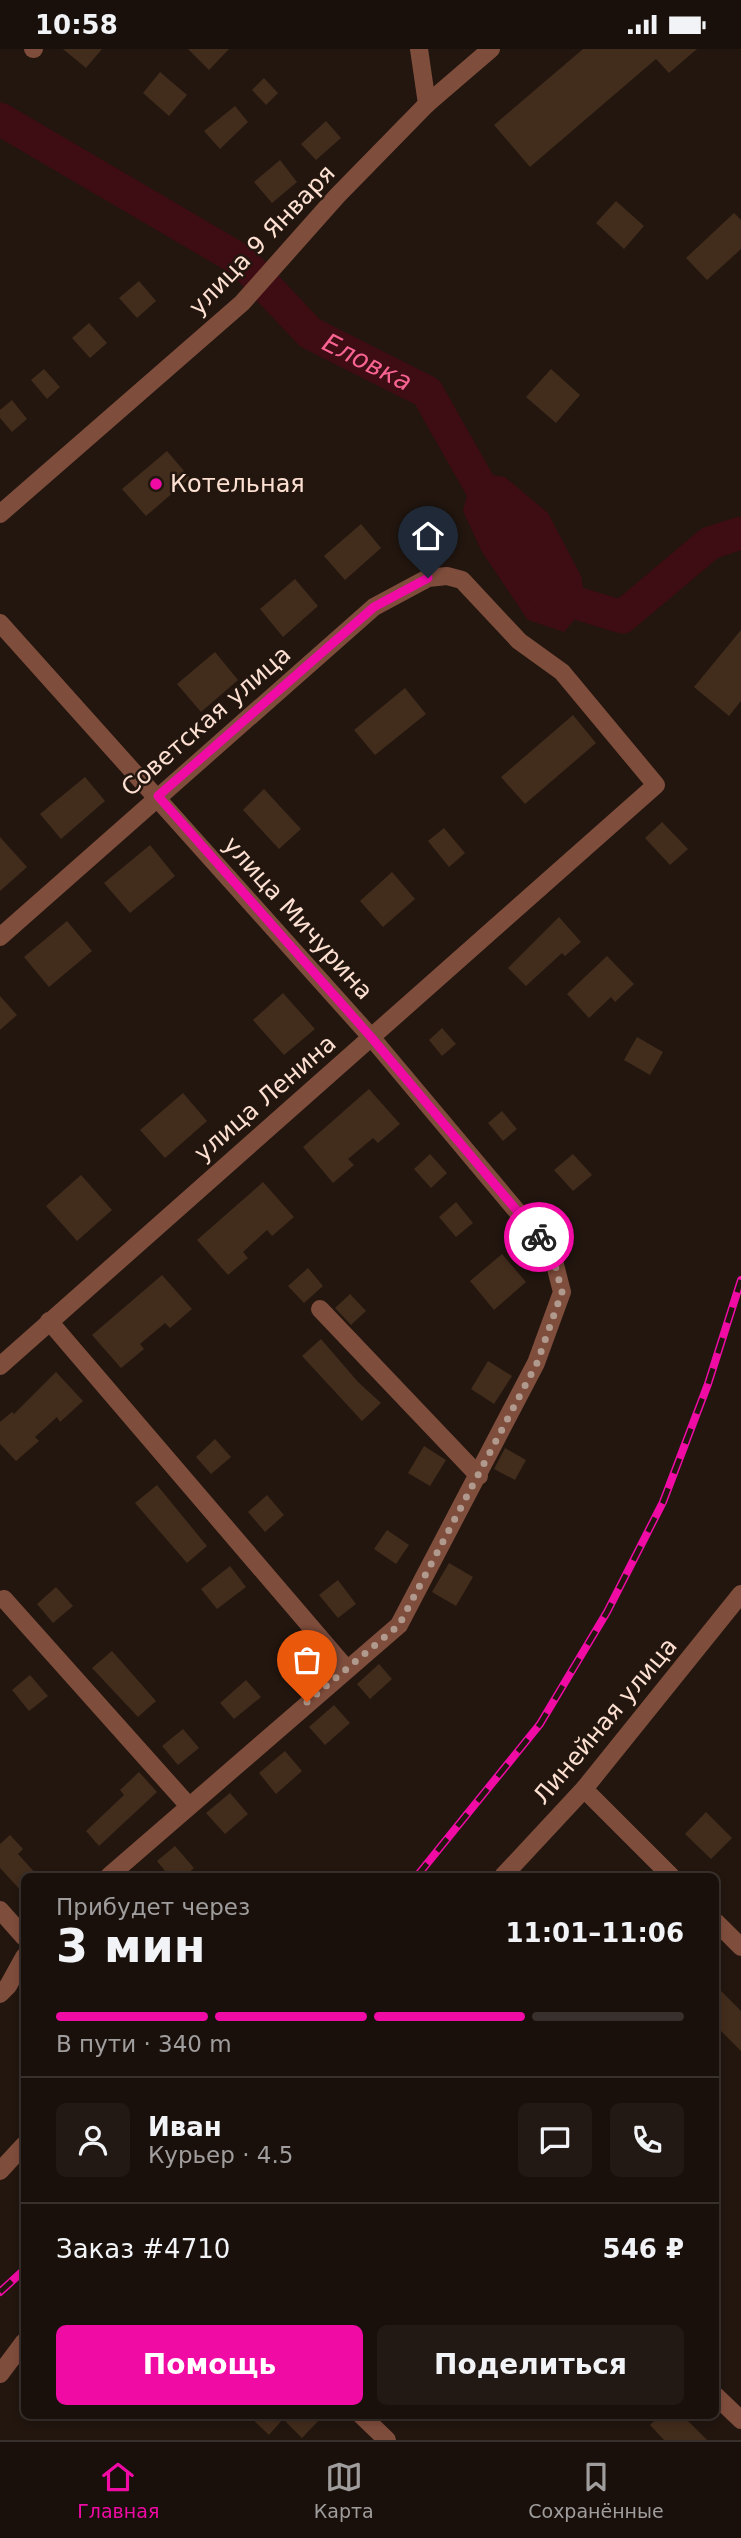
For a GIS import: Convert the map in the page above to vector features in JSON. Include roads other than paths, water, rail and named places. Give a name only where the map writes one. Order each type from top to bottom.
[{"type":"street","points":[[419,49],[427,104]]},
{"type":"street","name":"улица 9 Января","points":[[0,514],[242,303],[337,196],[427,104],[491,49]]},
{"type":"street","name":"Советская улица","points":[[0,937],[374,607],[428,578],[447,576],[462,580],[519,641],[562,672],[656,785]]},
{"type":"street","name":"улица Мичурина","points":[[0,624],[158,796],[371,1037],[552,1253],[562,1292],[537,1363],[479,1476]]},
{"type":"street","name":"улица Ленина","points":[[0,1366],[656,785]]},
{"type":"street","points":[[112,1873],[346,1668],[399,1625],[479,1476],[320,1309]]},
{"type":"street","points":[[49,1321],[346,1668]]},
{"type":"street","name":"Линейная улица","points":[[506,1873],[584,1789],[741,1594]]},
{"type":"street","points":[[4,1599],[188,1805]]},
{"type":"street","points":[[584,1789],[668,1873]]},
{"type":"street","points":[[0,1910],[21,1934]]},
{"type":"street","points":[[719,1925],[741,1947]]},
{"type":"street","points":[[0,1994],[8,1986],[21,1962]]},
{"type":"street","points":[[0,2171],[21,2148]]},
{"type":"street","points":[[0,2374],[21,2346]]},
{"type":"street","points":[[719,2399],[741,2420]]},
{"type":"street","points":[[365,2419],[387,2440]]},
{"type":"waterway","name":"Еловка","points":[[0,119],[242,261],[310,333],[427,392],[495,512]]},
{"type":"waterway","name":"Еловка","points":[[544,593],[622,617],[710,543],[741,533]]},
{"type":"railway","points":[[419,1873],[540,1724],[607,1612],[663,1502],[708,1384],[741,1280]]},
{"type":"railway","points":[[0,2292],[21,2273]]},
{"type":"place","name":"Котельная","points":[[156,484]]}]
